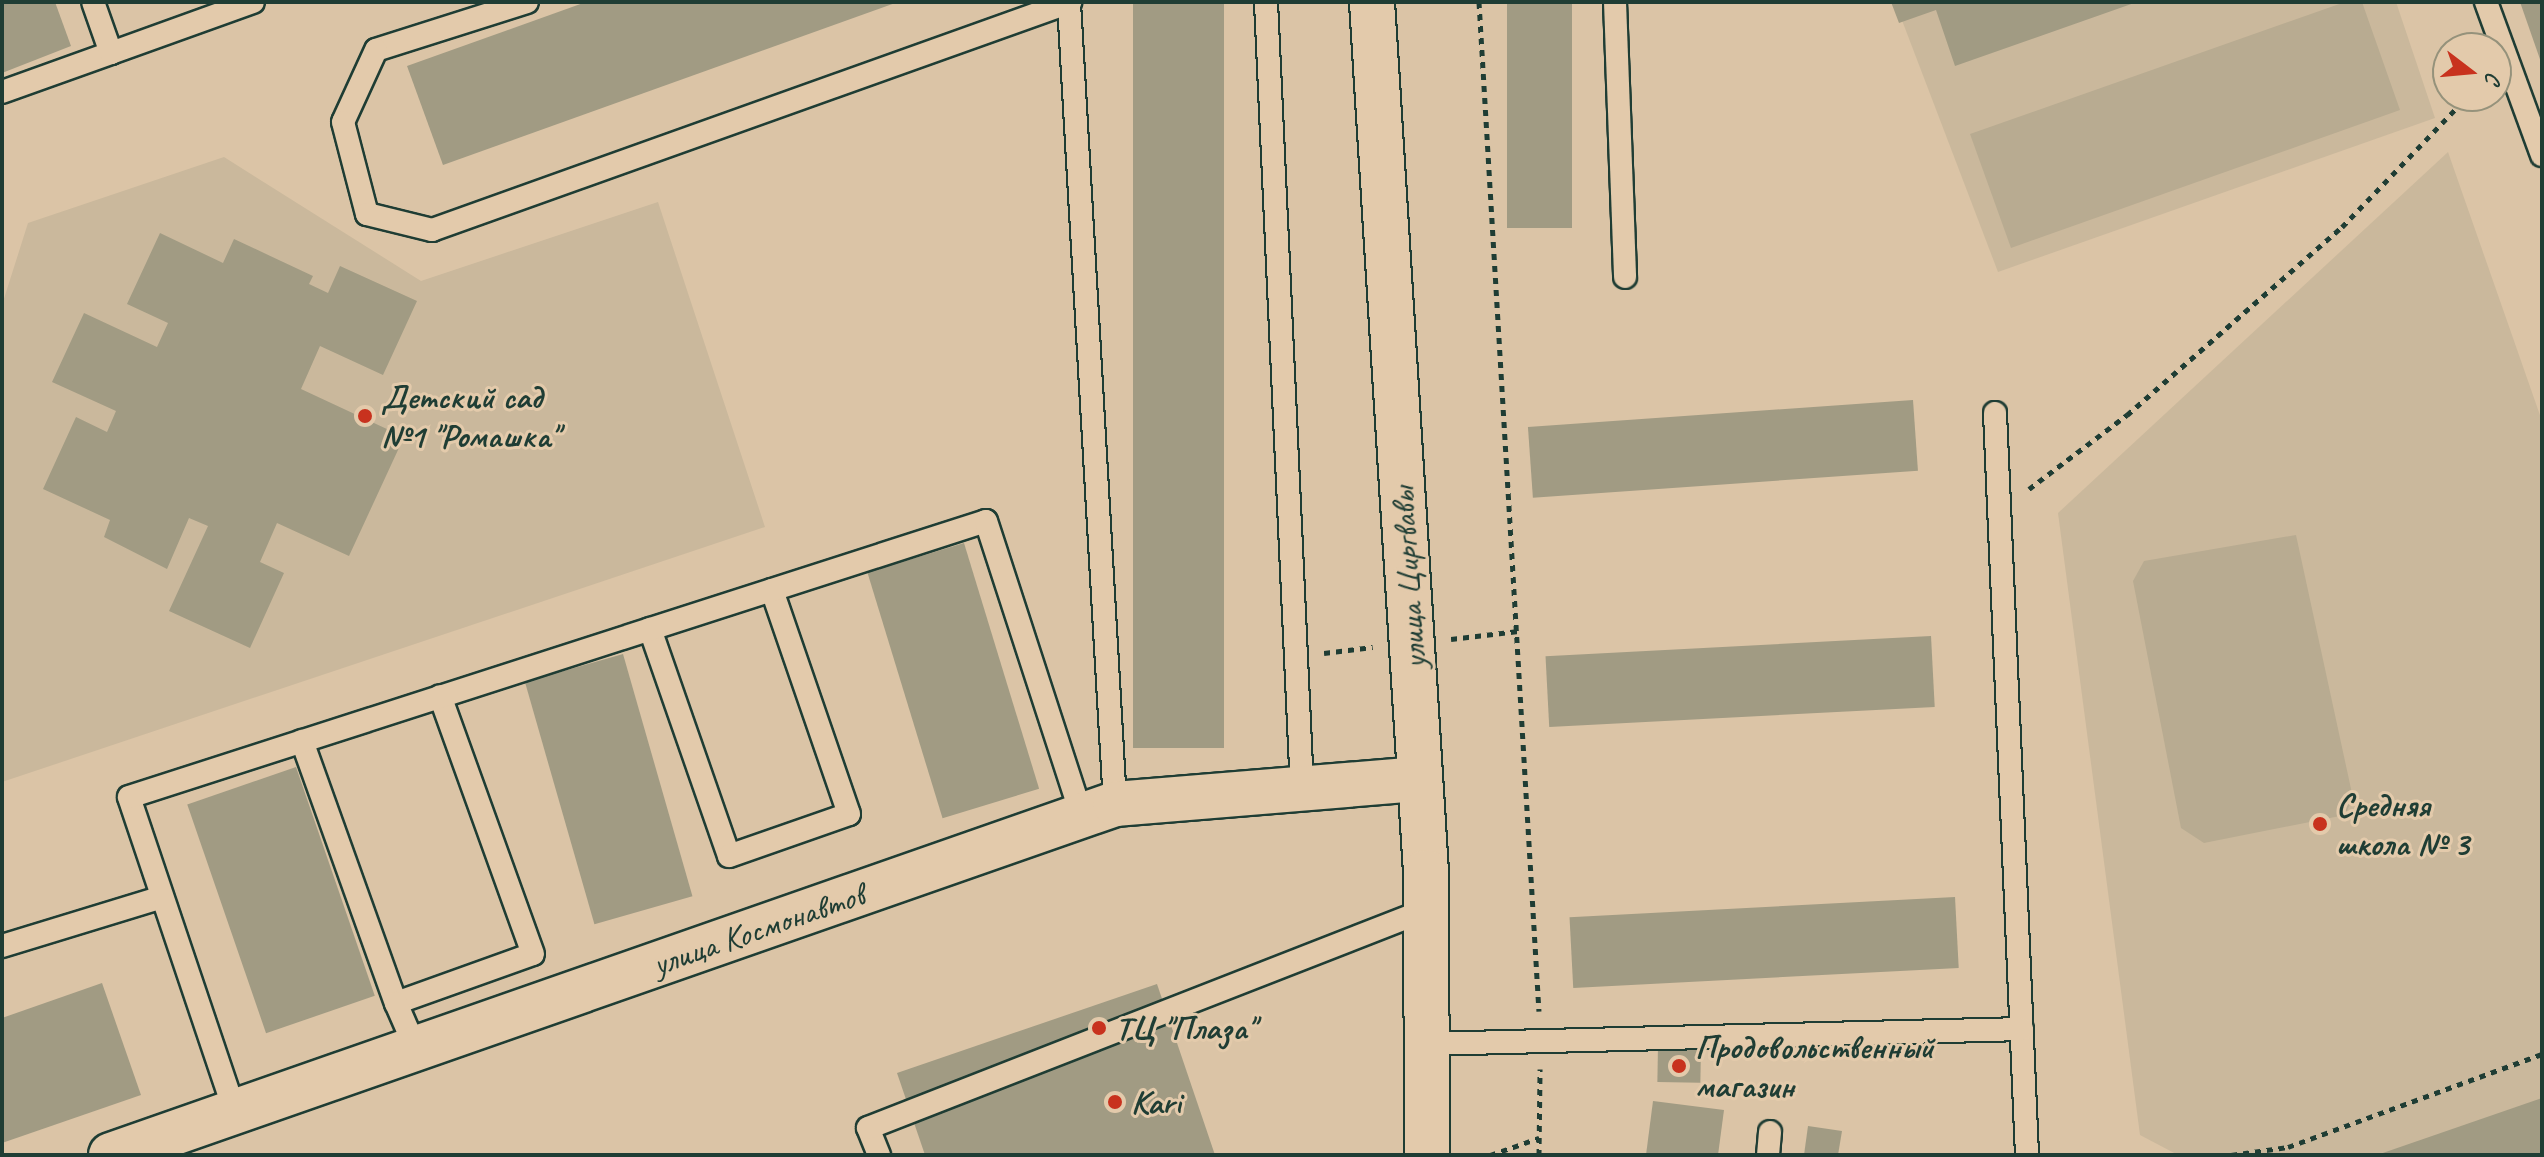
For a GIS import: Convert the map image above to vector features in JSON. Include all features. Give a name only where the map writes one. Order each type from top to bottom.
[{"type":"street","name":"улица Циргвавы","points":[[1372,2],[1420,779],[1426,910],[1427,1155]]},
{"type":"street","name":"улица Космонавтов","points":[[111,1155],[1099,810],[1420,779]]},
{"type":"lane","points":[[93,2],[111,53]]},
{"type":"lane","points":[[2,92],[253,2]]},
{"type":"lane","points":[[527,2],[376,50],[343,122],[367,214],[432,230],[1070,2],[1099,810]]},
{"type":"lane","points":[[1266,2],[1302,789]]},
{"type":"lane","points":[[1615,2],[1625,277]]},
{"type":"lane","points":[[2486,2],[2542,155]]},
{"type":"lane","points":[[1995,413],[2003,535],[2027,1155]]},
{"type":"lane","points":[[235,1112],[129,797],[986,521],[1099,810]]},
{"type":"lane","points":[[650,629],[729,856],[849,814],[772,590]]},
{"type":"lane","points":[[396,1003],[533,954],[440,696]]},
{"type":"lane","points":[[302,741],[396,1003],[416,1049]]},
{"type":"lane","points":[[2,946],[162,897]]},
{"type":"lane","points":[[879,1155],[868,1128],[1426,910]]},
{"type":"lane","points":[[1427,1044],[2022,1029]]},
{"type":"path","points":[[1479,2],[1541,1039],[1539,1155]]},
{"type":"path","points":[[2003,535],[2029,488],[2127,415],[2342,227],[2453,112]]},
{"type":"path","points":[[2231,1155],[2288,1147],[2542,1054]]},
{"type":"path","points":[[1490,1155],[1539,1138]]},
{"type":"path","points":[[2284,1155],[2288,1147]]},
{"type":"shaded area","points":[[1895,2],[2396,2],[2435,118],[1998,272]]},
{"type":"shaded area","points":[[2345,2],[2362,2],[2400,110],[2011,248],[1970,134]]},
{"type":"shaded area","name":"Средняя школа № 3","points":[[2448,152],[2542,421],[2542,1155],[2178,1155],[2140,1135],[2058,513]]},
{"type":"shaded area","name":"Детский сад №1 \"Ромашка\"","points":[[224,157],[421,281],[658,202],[765,527],[2,782],[2,305],[28,223]]},
{"type":"shaded area","points":[[2296,535],[2353,798],[2345,815],[2204,843],[2181,828],[2133,581],[2144,561]]},
{"type":"building","points":[[2,2],[55,2],[71,46],[2,73]]},
{"type":"building","points":[[586,2],[898,2],[443,165],[407,66]]},
{"type":"building","points":[[1133,2],[1224,2],[1224,748],[1133,748]]},
{"type":"building","points":[[1507,2],[1572,2],[1572,228],[1507,228]]},
{"type":"building","points":[[1891,2],[2137,2],[1955,66],[1936,10],[1899,23]]},
{"type":"building","points":[[2520,2],[2542,2],[2542,65]]},
{"type":"building","points":[[160,233],[223,263],[234,239],[313,276],[309,284],[328,293],[340,266],[417,301],[383,375],[320,346],[301,389],[404,437],[349,556],[277,523],[260,562],[284,573],[250,648],[169,611],[208,526],[189,518],[167,569],[104,537],[110,520],[43,489],[76,417],[107,432],[116,411],[52,382],[84,313],[157,347],[168,323],[127,304]]},
{"type":"building","points":[[1913,400],[1918,471],[1533,498],[1528,427]]},
{"type":"building","points":[[964,543],[1039,789],[943,818],[867,573]]},
{"type":"building","points":[[1931,636],[1935,707],[1549,727],[1546,656]]},
{"type":"building","points":[[623,654],[692,896],[594,924],[525,682]]},
{"type":"building","points":[[296,767],[375,996],[266,1033],[187,804]]},
{"type":"building","points":[[1955,897],[1959,968],[1573,988],[1570,917]]},
{"type":"building","points":[[102,983],[141,1095],[2,1143],[2,1018]]},
{"type":"building","name":"ТЦ \"Плаза\"","points":[[1157,984],[1215,1155],[925,1155],[897,1073]]},
{"type":"building","points":[[1658,1046],[1701,1047],[1700,1083],[1657,1082]]},
{"type":"building","points":[[2542,1098],[2542,1155],[2377,1155]]},
{"type":"building","points":[[1653,1101],[1724,1110],[1718,1155],[1646,1155]]},
{"type":"building","points":[[1808,1126],[1842,1131],[1838,1155],[1804,1155]]},
{"type":"place","name":"Детский сад №1 \"Ромашка\"","points":[[365,416]]},
{"type":"place","name":"Средняя школа № 3","points":[[2320,824]]},
{"type":"place","name":"ТЦ \"Плаза\"","points":[[1099,1028]]},
{"type":"place","name":"Продовольственный магазин","points":[[1679,1066]]},
{"type":"place","name":"Kari","points":[[1115,1102]]}]
